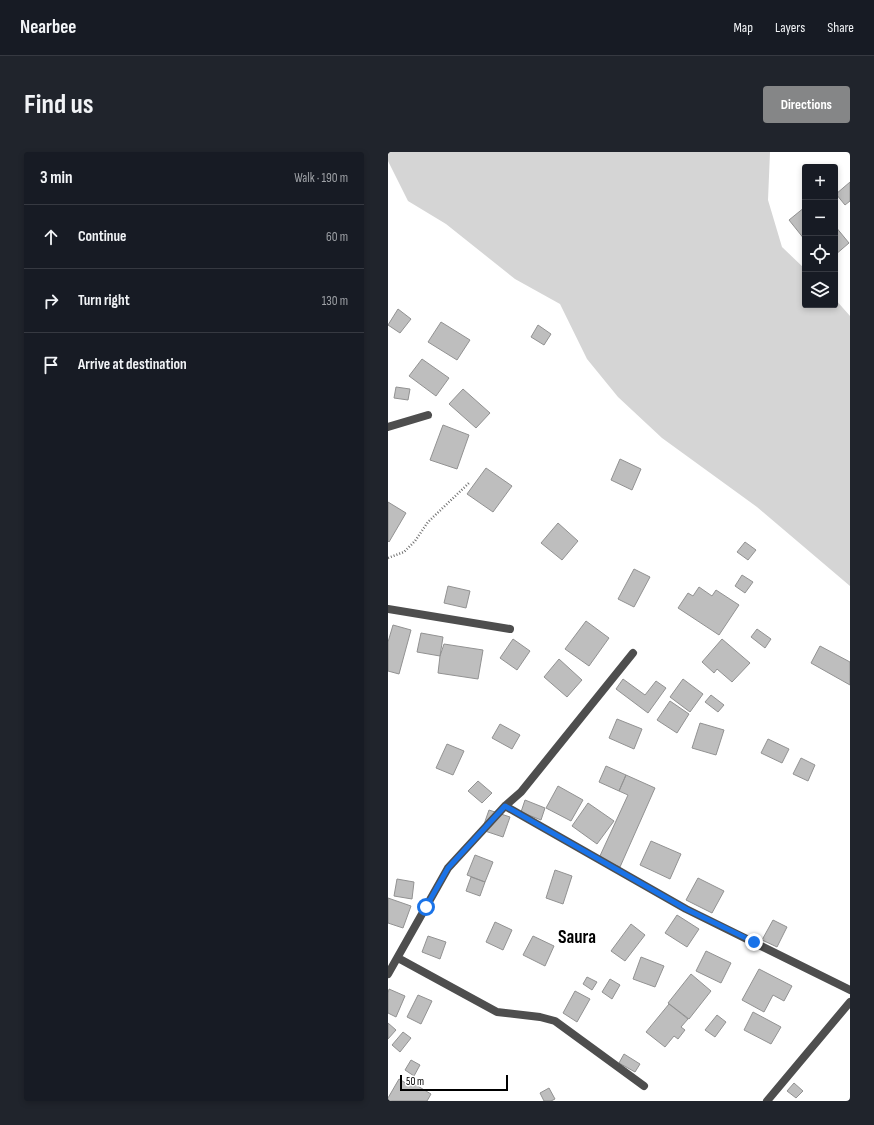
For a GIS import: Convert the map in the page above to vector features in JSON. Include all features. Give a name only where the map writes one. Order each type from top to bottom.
[{"type":"street","points":[[388,427],[428,414]]},
{"type":"street","points":[[388,609],[510,629]]},
{"type":"street","points":[[388,974],[448,868],[505,806],[521,792],[633,654]]},
{"type":"street","points":[[505,806],[686,909],[850,990]]},
{"type":"street","points":[[398,958],[497,1012],[540,1017],[555,1021],[644,1086]]},
{"type":"street","points":[[767,1101],[850,1002]]},
{"type":"path","points":[[388,558],[404,552],[415,541],[428,522],[470,482]]},
{"type":"shaded area","points":[[388,152],[770,152],[768,200],[782,247],[802,266],[802,308],[838,308],[838,302],[850,316],[850,586],[757,507],[662,438],[618,397],[587,359],[560,304],[515,279],[446,224],[408,201],[388,161]]},
{"type":"building","points":[[850,182],[850,201],[845,205],[838,196],[838,192]]},
{"type":"building","points":[[802,209],[802,236],[789,220]]},
{"type":"building","points":[[838,230],[849,243],[838,252]]},
{"type":"building","points":[[398,309],[411,319],[400,333],[388,325]]},
{"type":"building","points":[[441,322],[470,340],[457,360],[428,342]]},
{"type":"building","points":[[538,325],[551,334],[544,345],[531,337]]},
{"type":"building","points":[[422,359],[449,378],[436,396],[409,376]]},
{"type":"building","points":[[396,387],[410,389],[408,400],[394,398]]},
{"type":"building","points":[[463,389],[490,413],[476,428],[449,404]]},
{"type":"building","points":[[443,425],[469,435],[457,469],[430,460]]},
{"type":"building","points":[[620,459],[641,469],[632,490],[611,480]]},
{"type":"building","points":[[486,468],[512,486],[493,512],[467,494]]},
{"type":"building","points":[[388,502],[406,513],[389,542],[388,541]]},
{"type":"building","points":[[558,523],[578,541],[562,560],[541,543]]},
{"type":"building","points":[[745,542],[756,550],[748,560],[737,552]]},
{"type":"building","points":[[634,569],[650,577],[634,607],[618,599]]},
{"type":"building","points":[[742,575],[753,582],[745,593],[735,586]]},
{"type":"building","points":[[448,586],[470,591],[466,608],[444,603]]},
{"type":"building","points":[[699,587],[712,596],[716,590],[739,605],[719,635],[678,608],[688,593],[693,596]]},
{"type":"building","points":[[586,621],[609,638],[589,666],[565,649]]},
{"type":"building","points":[[393,625],[411,630],[399,674],[388,671],[388,642]]},
{"type":"building","points":[[757,629],[771,639],[765,648],[751,637]]},
{"type":"building","points":[[421,633],[443,637],[440,656],[417,652]]},
{"type":"building","points":[[513,639],[530,651],[517,670],[500,658]]},
{"type":"building","points":[[722,639],[750,663],[732,682],[717,669],[714,673],[702,662]]},
{"type":"building","points":[[444,644],[483,650],[478,679],[438,673],[440,656]]},
{"type":"building","points":[[820,646],[850,662],[850,685],[811,663]]},
{"type":"building","points":[[559,659],[582,680],[567,697],[544,677]]},
{"type":"building","points":[[623,679],[645,695],[656,681],[666,688],[648,713],[616,689]]},
{"type":"building","points":[[683,679],[703,694],[690,712],[670,697]]},
{"type":"building","points":[[711,695],[724,705],[718,712],[705,702]]},
{"type":"building","points":[[670,701],[689,714],[677,733],[657,720]]},
{"type":"building","points":[[617,719],[642,729],[634,749],[609,738]]},
{"type":"building","points":[[700,723],[724,730],[716,755],[692,748]]},
{"type":"building","points":[[500,724],[520,735],[512,749],[492,738]]},
{"type":"building","points":[[768,739],[789,749],[782,763],[761,753]]},
{"type":"building","points":[[447,744],[464,751],[453,775],[436,768]]},
{"type":"building","points":[[801,758],[815,765],[808,781],[793,774]]},
{"type":"building","points":[[606,766],[626,775],[619,791],[599,782]]},
{"type":"building","points":[[626,775],[655,788],[620,867],[599,858],[628,795],[619,791]]},
{"type":"building","points":[[478,781],[492,793],[482,803],[468,791]]},
{"type":"building","points":[[558,786],[583,800],[571,821],[546,808]]},
{"type":"building","points":[[525,800],[545,808],[541,820],[521,812]]},
{"type":"building","points":[[588,803],[614,821],[597,844],[572,826]]},
{"type":"building","points":[[489,810],[510,817],[503,837],[482,830]]},
{"type":"building","points":[[651,841],[681,854],[670,879],[640,865]]},
{"type":"building","points":[[475,855],[493,862],[485,882],[467,875]]},
{"type":"building","points":[[555,870],[572,876],[563,904],[546,898]]},
{"type":"building","points":[[471,877],[485,882],[480,896],[466,891]]},
{"type":"building","points":[[698,878],[724,891],[712,913],[686,900]]},
{"type":"building","points":[[397,879],[414,882],[412,899],[394,896]]},
{"type":"building","points":[[388,898],[411,906],[403,928],[388,923]]},
{"type":"building","points":[[677,915],[699,929],[687,947],[665,933]]},
{"type":"building","points":[[773,920],[787,927],[777,947],[762,940]]},
{"type":"building","points":[[495,922],[512,930],[503,950],[486,942]]},
{"type":"building","points":[[631,924],[645,935],[625,961],[611,951]]},
{"type":"building","points":[[428,936],[446,942],[440,959],[422,952]]},
{"type":"building","points":[[533,936],[554,946],[545,966],[523,955]]},
{"type":"building","points":[[706,951],[731,963],[721,983],[696,971]]},
{"type":"building","points":[[641,957],[664,966],[655,987],[633,979]]},
{"type":"building","points":[[759,969],[792,986],[784,1001],[773,995],[764,1012],[742,1000]]},
{"type":"building","points":[[691,974],[711,991],[689,1019],[668,1003]]},
{"type":"building","points":[[587,977],[597,982],[592,990],[583,984]]},
{"type":"building","points":[[610,979],[620,985],[612,999],[602,992]]},
{"type":"building","points":[[389,989],[405,996],[396,1017],[388,1013]]},
{"type":"building","points":[[575,991],[590,999],[577,1022],[563,1013]]},
{"type":"building","points":[[418,995],[432,1001],[421,1024],[407,1017]]},
{"type":"building","points":[[669,1004],[688,1019],[681,1027],[685,1030],[678,1039],[674,1036],[665,1047],[646,1032]]},
{"type":"building","points":[[753,1012],[781,1027],[771,1044],[744,1030]]},
{"type":"building","points":[[717,1015],[726,1022],[715,1037],[705,1030]]},
{"type":"building","points":[[388,1023],[396,1030],[388,1039]]},
{"type":"building","points":[[403,1032],[411,1038],[400,1052],[392,1045]]},
{"type":"building","points":[[624,1054],[640,1064],[635,1072],[619,1063]]},
{"type":"building","points":[[411,1060],[420,1065],[414,1076],[405,1070]]},
{"type":"building","points":[[399,1079],[409,1085],[411,1082],[431,1094],[427,1101],[388,1101],[388,1098]]},
{"type":"building","points":[[794,1083],[803,1091],[796,1098],[787,1091]]},
{"type":"building","points":[[549,1088],[555,1099],[551,1101],[544,1101],[540,1093]]},
{"type":"district","name":"Saura","points":[[577,936]]},
{"type":"route","points":[[426,907],[448,868],[505,806],[686,909],[754,942]]}]
